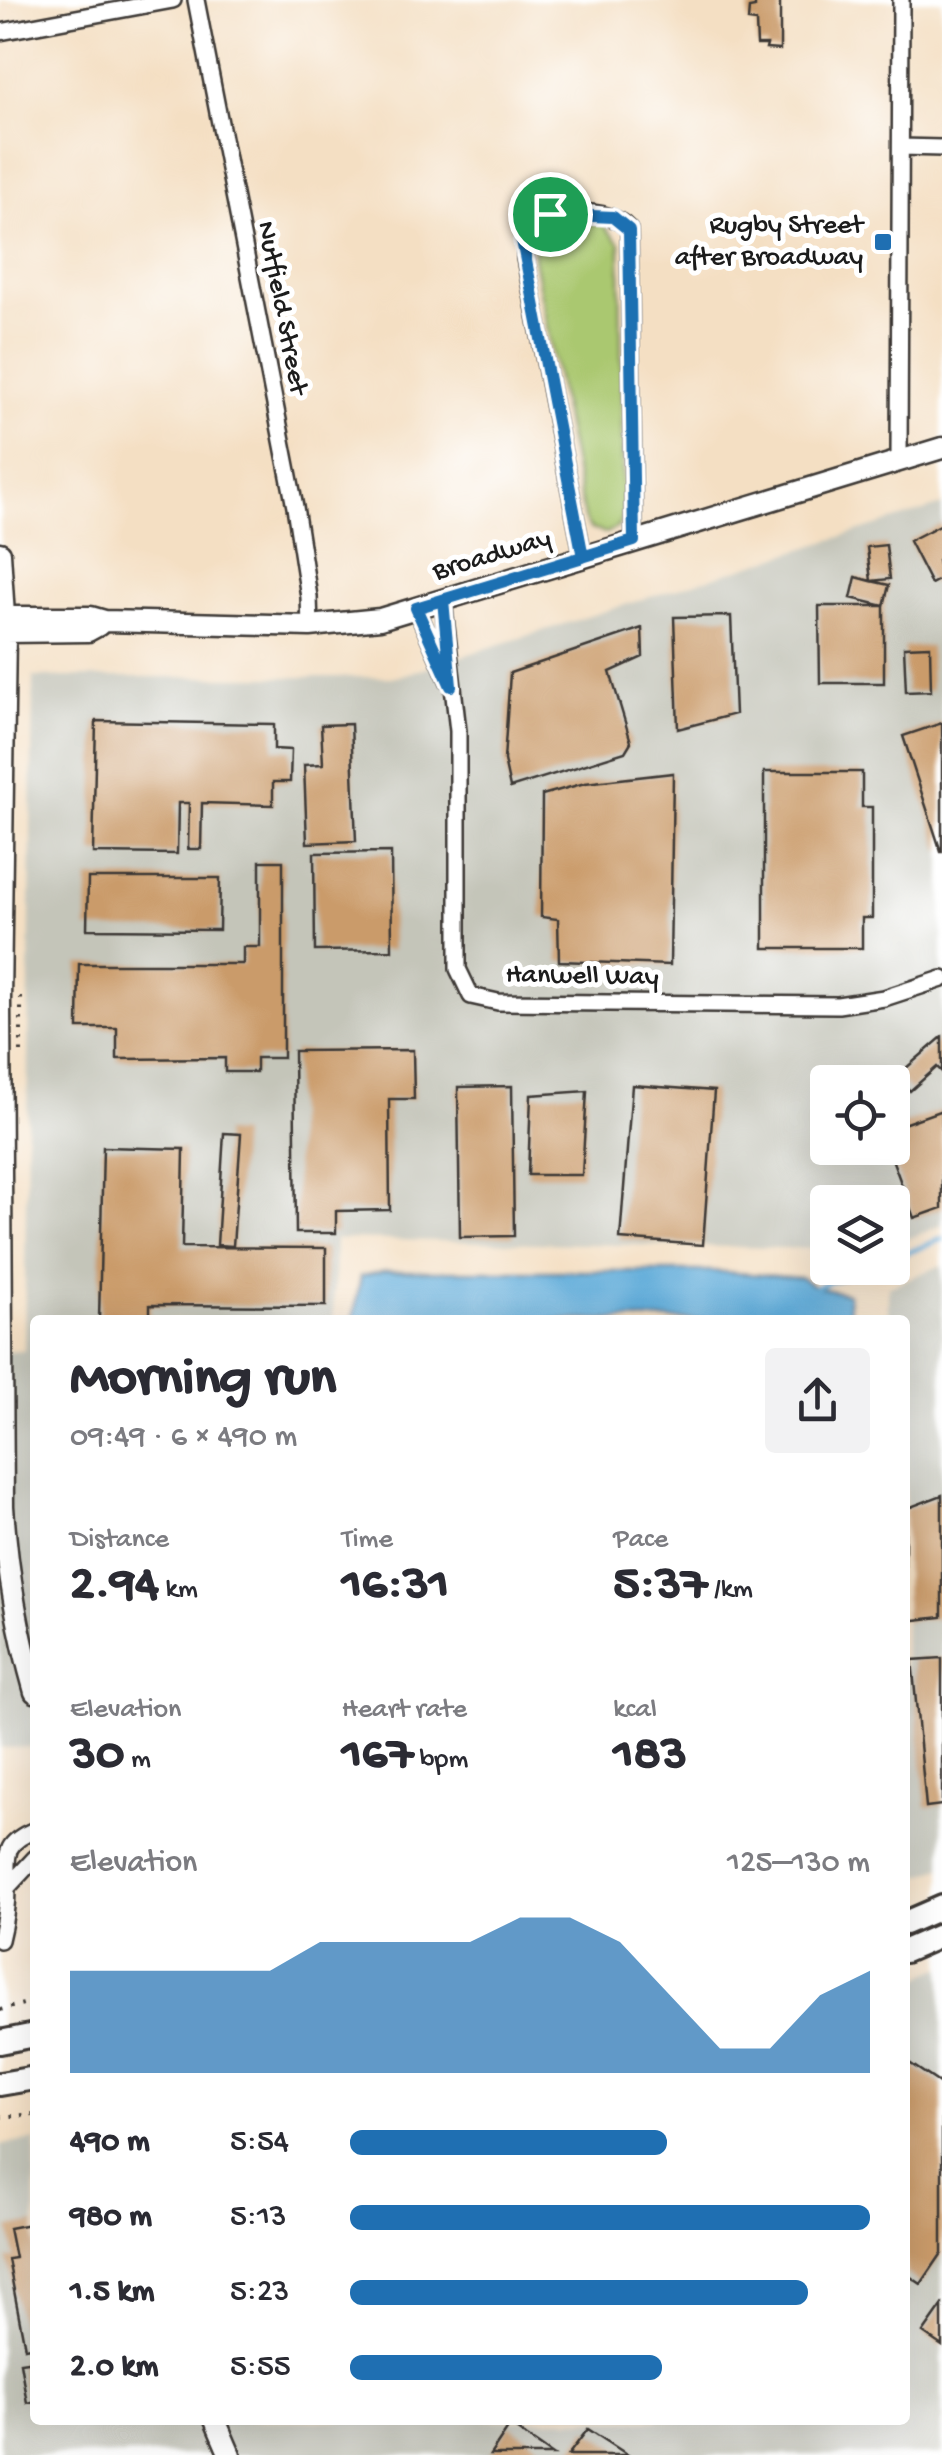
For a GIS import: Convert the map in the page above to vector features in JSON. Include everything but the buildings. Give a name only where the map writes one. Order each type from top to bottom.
[{"type":"main road","points":[[910,1921],[942,1907]]},
{"type":"main road","points":[[910,1949],[942,1935]]},
{"type":"main road","points":[[0,2042],[30,2037]]},
{"type":"main road","points":[[0,2084],[30,2079]]},
{"type":"street","points":[[0,32],[173,0]]},
{"type":"street","name":"Nutfield Street","points":[[196,0],[295,508],[310,626]]},
{"type":"street","points":[[899,461],[902,0]]},
{"type":"street","points":[[901,147],[942,148]]},
{"type":"street","points":[[583,557],[524,258],[525,230],[538,216],[603,215],[623,222],[629,230],[634,541]]},
{"type":"street","name":"Broadway","points":[[5,624],[91,617],[105,621],[310,626],[365,622],[942,448]]},
{"type":"street","points":[[0,553],[5,624],[0,1002],[2,1506],[6,1571],[30,1674]]},
{"type":"street","name":"Hanwell Way","points":[[443,600],[458,731],[458,968],[471,996],[498,1002],[838,1006],[884,998],[942,979]]},
{"type":"street","name":"Hanwell Way","points":[[416,608],[451,686]]},
{"type":"street","points":[[0,1940],[7,1888],[4,1858],[9,1846],[30,1832]]},
{"type":"street","points":[[7,1888],[30,1863]]},
{"type":"street","points":[[217,2425],[230,2455]]},
{"type":"path","points":[[0,2010],[30,2002]]},
{"type":"path","points":[[0,2117],[30,2114]]},
{"type":"shaded area","points":[[942,505],[942,1225],[910,1238],[910,1185],[810,1185],[810,1249],[335,1239],[333,1315],[30,1315],[30,1747],[0,1748],[0,1351],[24,1350],[33,677],[396,677]]},
{"type":"shaded area","points":[[942,1265],[942,1868],[910,1879],[910,1315],[888,1315],[888,1287],[910,1285],[910,1278]]},
{"type":"shaded area","points":[[942,1967],[942,2455],[0,2455],[0,2145],[30,2141],[30,2425],[910,2425],[910,1982]]},
{"type":"green space","points":[[562,222],[603,225],[620,243],[623,515],[618,527],[606,533],[590,529],[584,518],[534,259],[540,234]]},
{"type":"water","points":[[386,1271],[712,1271],[802,1278],[810,1285],[848,1294],[850,1315],[354,1315],[361,1276]]},
{"type":"waterway","points":[[910,1252],[942,1239]]},
{"type":"waterway","points":[[816,1287],[822,1285]]},
{"type":"place","name":"Rugby Street after Broadway","points":[[883,242]]},
{"type":"route","points":[[550,214],[529,222],[522,240],[583,557],[416,608],[451,686],[443,600],[583,557],[634,541],[629,230],[613,217],[550,214]]}]
